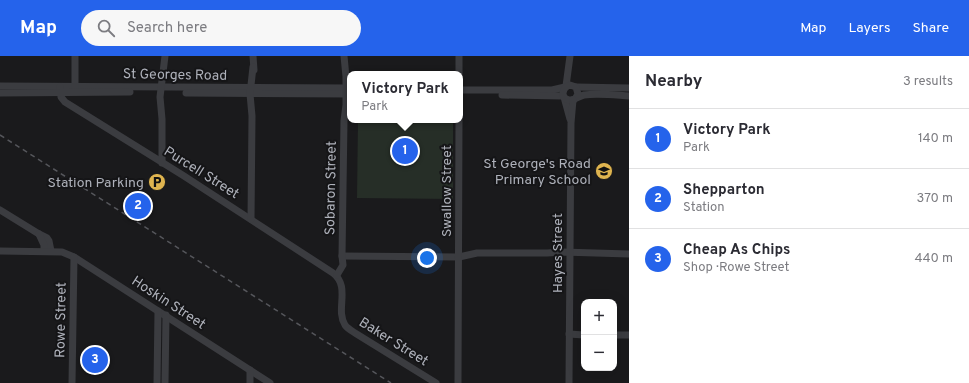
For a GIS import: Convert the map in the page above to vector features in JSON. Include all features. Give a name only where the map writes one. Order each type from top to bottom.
[{"type":"street","points":[[75,56],[75,90]]},
{"type":"street","points":[[162,163],[162,120],[165,56]]},
{"type":"street","points":[[251,219],[253,56]]},
{"type":"street","name":"Sobaron Street","points":[[335,274],[343,265],[344,121],[346,91],[344,56]]},
{"type":"street","points":[[459,56],[459,71]]},
{"type":"street","points":[[564,97],[563,91],[566,87],[570,56]]},
{"type":"street","points":[[570,65],[575,87],[578,92],[574,99]]},
{"type":"street","points":[[547,93],[570,85],[592,91],[609,92],[629,96]]},
{"type":"street","name":"St Georges Road","points":[[0,86],[35,90]]},
{"type":"street","points":[[609,92],[629,88]]},
{"type":"street","name":"St Georges Road","points":[[0,93],[35,90],[346,91]]},
{"type":"street","name":"Purcell Street","points":[[60,90],[61,99],[65,102],[251,219],[335,274]]},
{"type":"street","points":[[463,90],[483,93]]},
{"type":"street","points":[[463,95],[483,93],[547,93],[564,97],[568,100],[592,91]]},
{"type":"street","name":"Hayes Street","points":[[564,97],[571,123]]},
{"type":"street","name":"Hayes Street","points":[[569,383],[571,123],[574,99]]},
{"type":"street","name":"Swallow Street","points":[[458,383],[459,123]]},
{"type":"street","points":[[0,210],[39,234],[48,251]]},
{"type":"street","name":"Hoskin Street","points":[[0,251],[62,252],[74,257],[270,383]]},
{"type":"street","points":[[342,256],[459,257],[477,253],[590,255],[629,254]]},
{"type":"street","name":"Rowe Street","points":[[72,383],[74,257]]},
{"type":"street","name":"Baker Street","points":[[335,274],[342,285],[342,311],[345,325],[355,333],[436,383]]},
{"type":"street","points":[[157,383],[158,311]]},
{"type":"street","points":[[165,383],[166,315]]},
{"type":"street","points":[[569,334],[581,335]]},
{"type":"street","points":[[617,335],[629,335]]},
{"type":"street","points":[[250,370],[250,383]]},
{"type":"shaded area","points":[[358,123],[453,123],[453,199],[357,198]]},
{"type":"railway","points":[[0,135],[391,383]]},
{"type":"place","name":"Victory Park","points":[[405,151]]},
{"type":"place","name":"St George's Road Primary School","points":[[604,171]]},
{"type":"place","name":"Station Parking","points":[[157,182]]},
{"type":"place","name":"Shepparton","points":[[138,206]]},
{"type":"place","name":"Cheap As Chips","points":[[95,360]]}]
